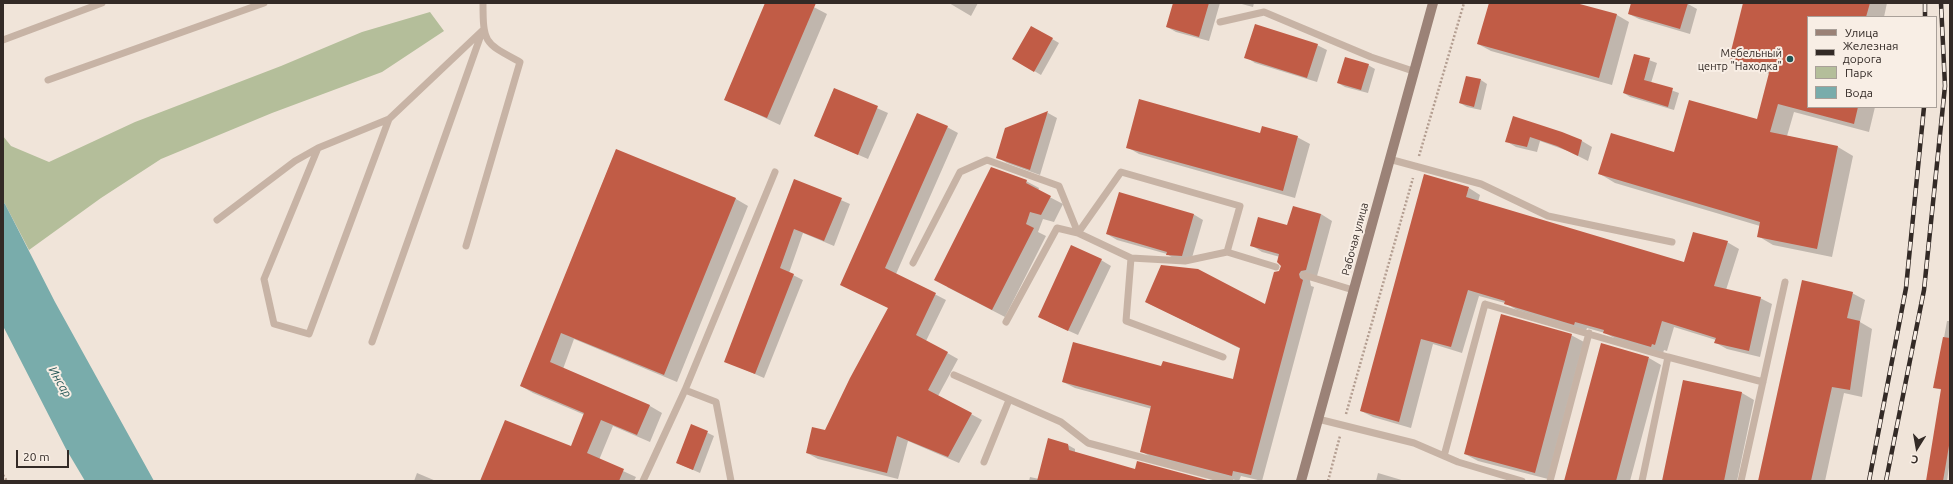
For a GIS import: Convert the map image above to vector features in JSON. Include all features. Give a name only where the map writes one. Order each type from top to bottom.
[{"type":"street","name":"Рабочая улица","points":[[1300,481],[1433,3]]},
{"type":"lane","points":[[3,40],[102,3]]},
{"type":"lane","points":[[48,80],[264,3]]},
{"type":"lane","points":[[372,342],[483,30],[483,3]]},
{"type":"lane","points":[[1220,22],[1264,12],[1371,58],[1413,71]]},
{"type":"lane","points":[[217,220],[295,161],[318,148],[389,119],[483,30]]},
{"type":"lane","points":[[466,246],[520,62],[492,47],[483,30]]},
{"type":"lane","points":[[318,148],[264,280],[274,324],[309,334],[389,119]]},
{"type":"lane","points":[[913,263],[960,172],[987,160],[1059,186],[1078,233]]},
{"type":"lane","points":[[1389,160],[1481,184],[1548,216],[1672,242]]},
{"type":"lane","points":[[643,481],[685,390],[775,172]]},
{"type":"lane","points":[[1078,233],[1121,172],[1240,206],[1227,252]]},
{"type":"lane","points":[[1006,322],[1057,228],[1078,233],[1131,258],[1185,261],[1227,252],[1276,266]]},
{"type":"lane","points":[[1131,258],[1126,321],[1223,357]]},
{"type":"lane","points":[[1304,275],[1353,290]]},
{"type":"lane","points":[[1741,481],[1785,282]]},
{"type":"lane","points":[[1444,456],[1485,304],[1668,357],[1763,382]]},
{"type":"lane","points":[[1550,481],[1589,333]]},
{"type":"lane","points":[[1642,481],[1668,357]]},
{"type":"lane","points":[[954,375],[1061,422],[1088,444],[1230,481]]},
{"type":"lane","points":[[685,390],[716,402],[731,481]]},
{"type":"lane","points":[[984,462],[1009,400]]},
{"type":"lane","points":[[1318,418],[1414,443],[1458,462],[1522,481]]},
{"type":"path","points":[[1328,481],[1379,304],[1416,167],[1464,3]]},
{"type":"path","points":[[3,475],[7,481]]},
{"type":"green space","points":[[430,12],[444,31],[382,72],[272,113],[161,159],[101,198],[29,250],[3,202],[3,136],[11,146],[49,162],[135,122],[281,66],[362,32]]},
{"type":"water","name":"Инсар","points":[[3,202],[55,302],[154,481],[85,481],[66,449],[3,326]]},
{"type":"building","points":[[765,3],[816,3],[767,118],[724,100]]},
{"type":"building","points":[[1173,3],[1209,3],[1199,37],[1166,27]]},
{"type":"building","points":[[1489,3],[1576,3],[1617,14],[1599,78],[1477,44]]},
{"type":"building","points":[[1631,3],[1688,3],[1680,29],[1628,14]]},
{"type":"building","points":[[1743,3],[1870,3],[1866,16],[1807,16],[1807,108],[1858,108],[1854,124],[1778,104],[1770,132],[1838,146],[1817,249],[1757,237],[1760,222],[1598,174],[1611,133],[1674,152],[1689,100],[1757,119],[1770,69],[1729,59]]},
{"type":"building","points":[[1255,24],[1318,44],[1307,78],[1244,58]]},
{"type":"building","points":[[1031,26],[1053,38],[1034,72],[1012,59]]},
{"type":"building","points":[[1634,54],[1650,58],[1644,80],[1673,88],[1668,107],[1623,93]]},
{"type":"building","points":[[1345,57],[1369,64],[1361,90],[1337,83]]},
{"type":"building","points":[[1466,76],[1481,79],[1474,107],[1459,103]]},
{"type":"building","points":[[834,88],[878,106],[858,155],[814,136]]},
{"type":"building","points":[[1139,99],[1260,133],[1262,126],[1298,136],[1283,191],[1126,148]]},
{"type":"building","points":[[1048,111],[1030,170],[996,158],[1005,128]]},
{"type":"building","points":[[917,113],[948,126],[885,268],[936,293],[916,335],[948,352],[928,390],[972,413],[948,457],[897,436],[887,473],[806,453],[812,427],[825,430],[850,378],[888,308],[840,285]]},
{"type":"building","points":[[1513,116],[1582,140],[1578,156],[1557,146],[1530,137],[1527,147],[1505,142]]},
{"type":"building","points":[[616,149],[736,198],[664,375],[561,333],[550,362],[650,405],[637,435],[601,420],[587,453],[624,469],[619,481],[480,481],[505,420],[571,446],[584,413],[520,386]]},
{"type":"building","points":[[991,167],[1027,180],[1026,183],[1051,196],[1041,215],[1030,212],[1026,224],[1034,228],[992,310],[934,280]]},
{"type":"building","points":[[1424,174],[1469,187],[1466,197],[1684,262],[1693,232],[1728,241],[1714,286],[1761,297],[1749,351],[1714,343],[1716,338],[1662,321],[1655,345],[1652,344],[1651,347],[1603,333],[1604,330],[1575,322],[1574,325],[1504,304],[1505,301],[1468,290],[1451,347],[1421,339],[1399,422],[1360,411]]},
{"type":"building","points":[[794,179],[842,198],[824,241],[794,229],[780,268],[794,274],[755,374],[724,362]]},
{"type":"building","points":[[1119,192],[1194,214],[1182,256],[1166,255],[1167,252],[1106,234]]},
{"type":"building","points":[[1293,206],[1321,214],[1306,270],[1301,271],[1299,274],[1300,278],[1303,280],[1251,475],[1233,471],[1232,476],[1140,452],[1151,406],[1062,382],[1073,342],[1161,366],[1163,361],[1233,379],[1240,348],[1145,302],[1161,265],[1198,269],[1265,304],[1274,272],[1279,271],[1281,266],[1277,262],[1279,254],[1250,246],[1258,217],[1287,225]]},
{"type":"building","points":[[1071,245],[1102,259],[1068,331],[1038,317]]},
{"type":"building","points":[[1802,280],[1853,292],[1847,318],[1860,321],[1850,390],[1832,387],[1811,481],[1758,481]]},
{"type":"building","points":[[1501,314],[1572,334],[1535,473],[1464,454]]},
{"type":"building","points":[[1943,337],[1950,338],[1950,440],[1943,481],[1926,481],[1941,389],[1933,388]]},
{"type":"building","points":[[1601,343],[1649,357],[1616,481],[1564,481]]},
{"type":"building","points":[[1683,380],[1742,392],[1724,481],[1662,481]]},
{"type":"building","points":[[691,424],[708,431],[693,470],[676,463]]},
{"type":"building","points":[[1048,438],[1068,444],[1069,450],[1135,469],[1137,461],[1211,481],[1037,481]]},
{"type":"railway","points":[[1925,3],[1925,16]]},
{"type":"railway","points":[[1886,481],[1924,290],[1945,86],[1941,3]]},
{"type":"railway","points":[[1869,481],[1906,288],[1924,108]]},
{"type":"place","name":"Мебельный центр \"Находка\"","points":[[1790,59]]}]
